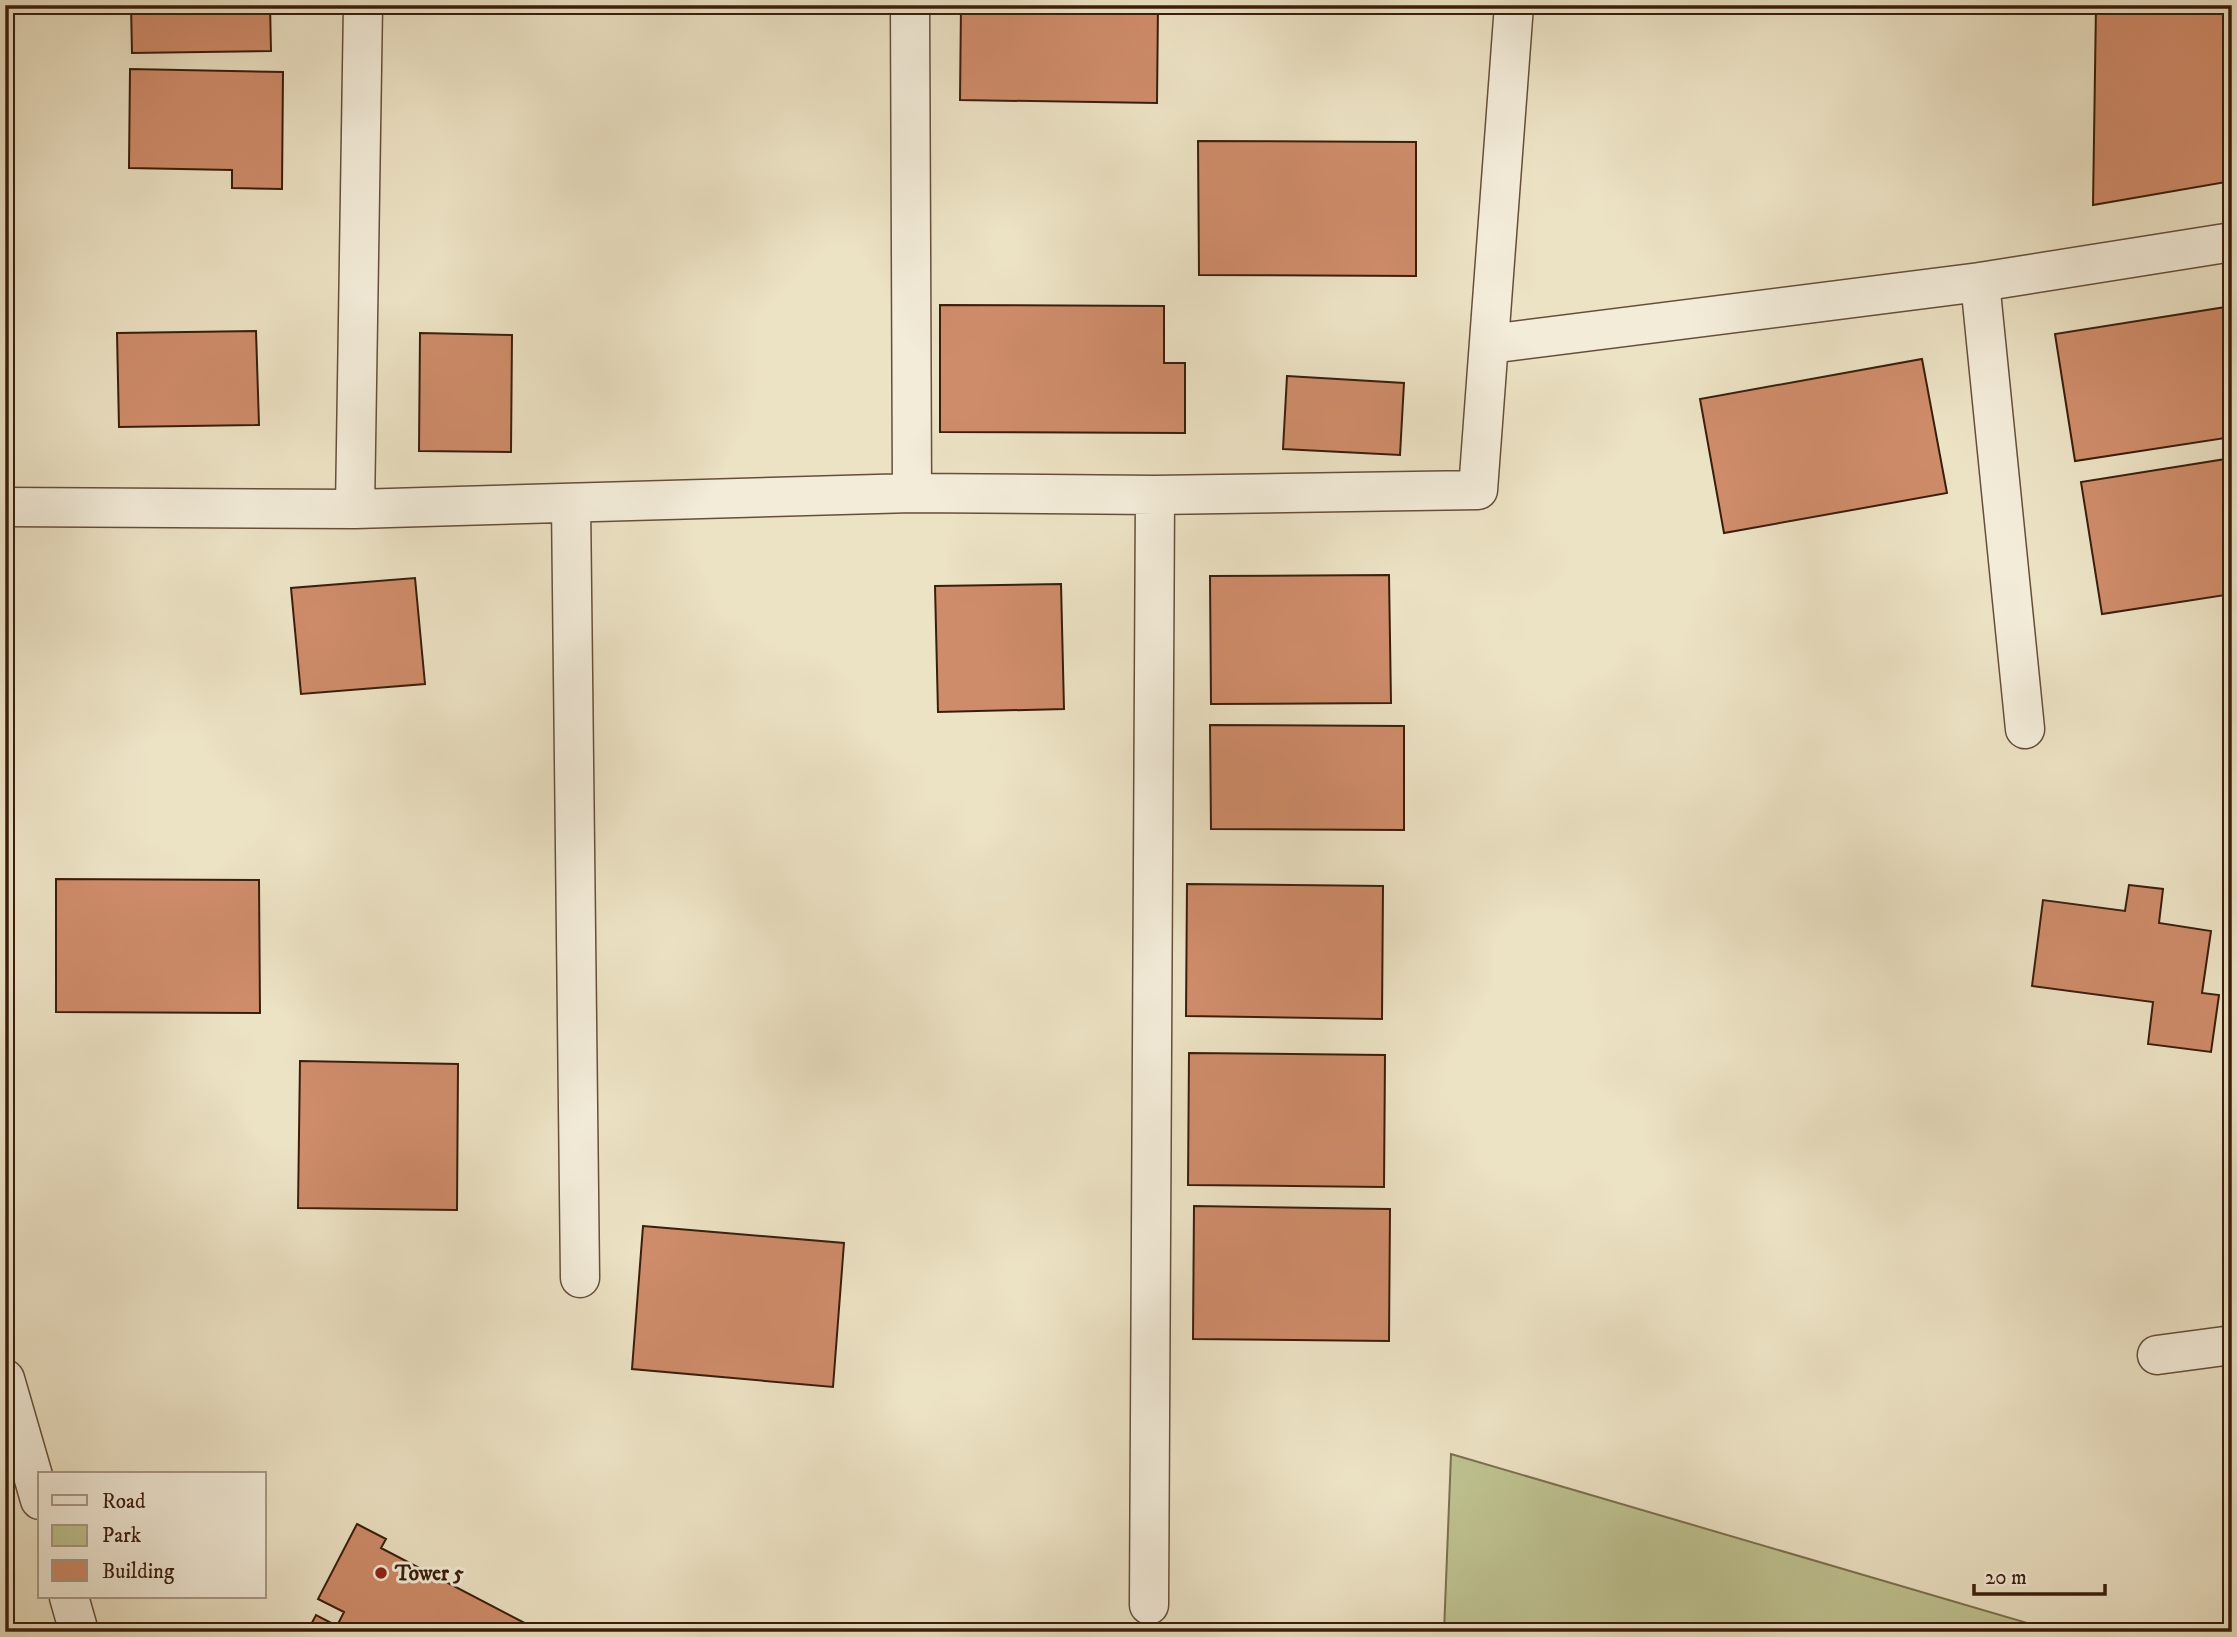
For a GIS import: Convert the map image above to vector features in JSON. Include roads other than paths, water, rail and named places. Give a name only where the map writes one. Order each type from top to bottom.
[{"type":"street","points":[[355,509],[363,5]]},
{"type":"street","points":[[910,5],[912,493]]},
{"type":"street","points":[[5,507],[355,509],[912,493],[1155,495],[1478,490],[1514,5]]},
{"type":"street","points":[[1490,344],[1980,282],[2232,242]]},
{"type":"street","points":[[1980,282],[2025,729]]},
{"type":"street","points":[[1149,1605],[1155,495]]},
{"type":"street","points":[[571,503],[580,1278]]},
{"type":"street","points":[[2157,1355],[2232,1345]]},
{"type":"street","points":[[5,1379],[38,1493]]},
{"type":"street","points":[[69,1598],[79,1632]]},
{"type":"place","name":"Tower 5","points":[[381,1573]]}]
